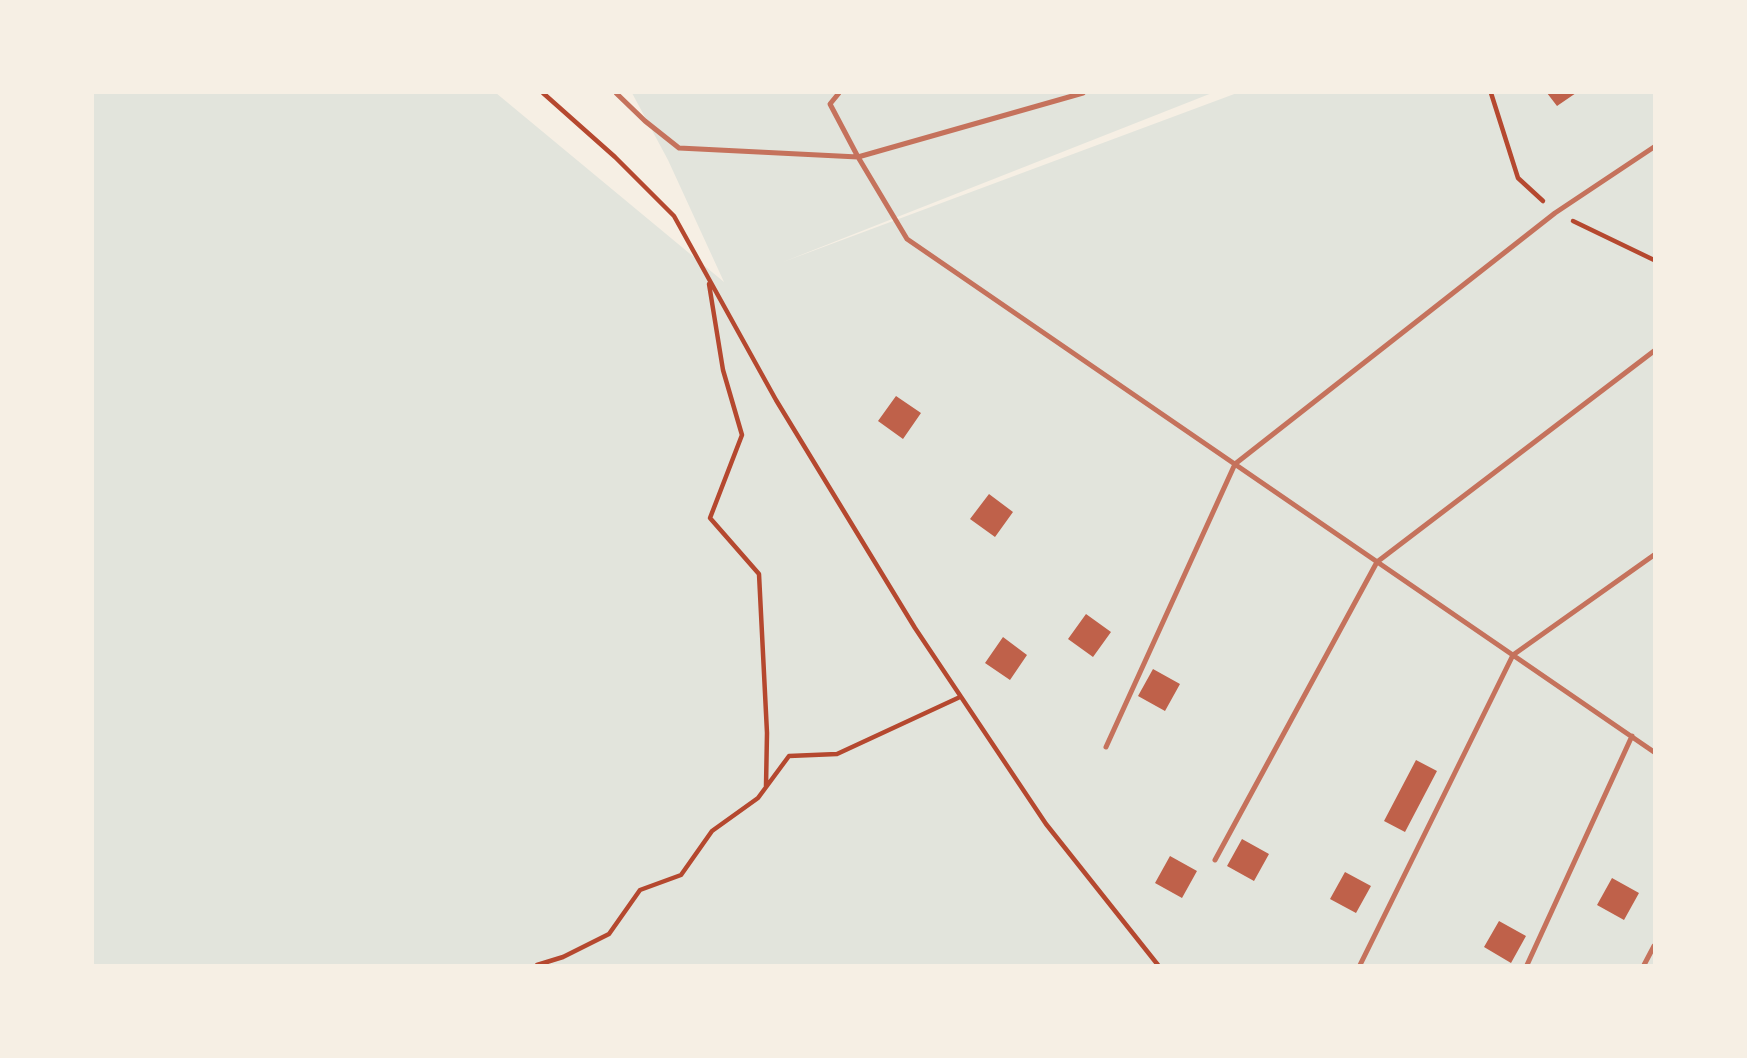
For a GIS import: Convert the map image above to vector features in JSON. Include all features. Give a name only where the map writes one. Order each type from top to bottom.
[{"type":"lane","points":[[617,93],[645,121],[679,148],[858,158],[1083,93]]},
{"type":"lane","points":[[839,93],[830,104],[858,158],[907,239],[1654,752]]},
{"type":"lane","points":[[1106,747],[1235,464],[1555,213],[1654,146]]},
{"type":"lane","points":[[1215,860],[1377,562],[1654,351]]},
{"type":"lane","points":[[1360,965],[1513,654],[1654,555]]},
{"type":"lane","points":[[1527,965],[1632,736]]},
{"type":"lane","points":[[1644,965],[1654,946]]},
{"type":"path","points":[[543,93],[615,157],[674,216],[776,400],[915,628],[1046,824],[1157,965]]},
{"type":"path","points":[[1491,93],[1518,177],[1555,213],[1654,260]]},
{"type":"path","points":[[709,279],[723,370],[742,435],[710,518],[759,574],[767,733],[766,786]]},
{"type":"path","points":[[537,965],[563,957],[609,933],[640,890],[681,875],[712,831],[758,798],[789,756],[837,754],[960,697]]},
{"type":"shaded area","points":[[93,93],[496,93],[724,282],[668,160],[632,93],[1212,93],[783,262],[1237,93],[1654,93],[1654,965],[93,965]]},
{"type":"building","points":[[1547,93],[1576,93],[1557,106]]},
{"type":"building","points":[[896,396],[921,413],[903,439],[878,421]]},
{"type":"building","points":[[989,494],[1013,512],[995,537],[970,519]]},
{"type":"building","points":[[1086,614],[1111,632],[1093,657],[1068,639]]},
{"type":"building","points":[[1003,637],[1027,655],[1010,680],[985,663]]},
{"type":"building","points":[[1153,669],[1180,684],[1165,711],[1138,696]]},
{"type":"building","points":[[1416,760],[1437,771],[1405,832],[1384,821]]},
{"type":"building","points":[[1242,839],[1269,854],[1254,881],[1227,866]]},
{"type":"building","points":[[1170,856],[1197,871],[1182,898],[1155,883]]},
{"type":"building","points":[[1345,872],[1371,886],[1356,913],[1330,899]]},
{"type":"building","points":[[1612,878],[1639,893],[1624,920],[1597,905]]},
{"type":"building","points":[[1499,921],[1526,936],[1511,963],[1484,947]]}]
